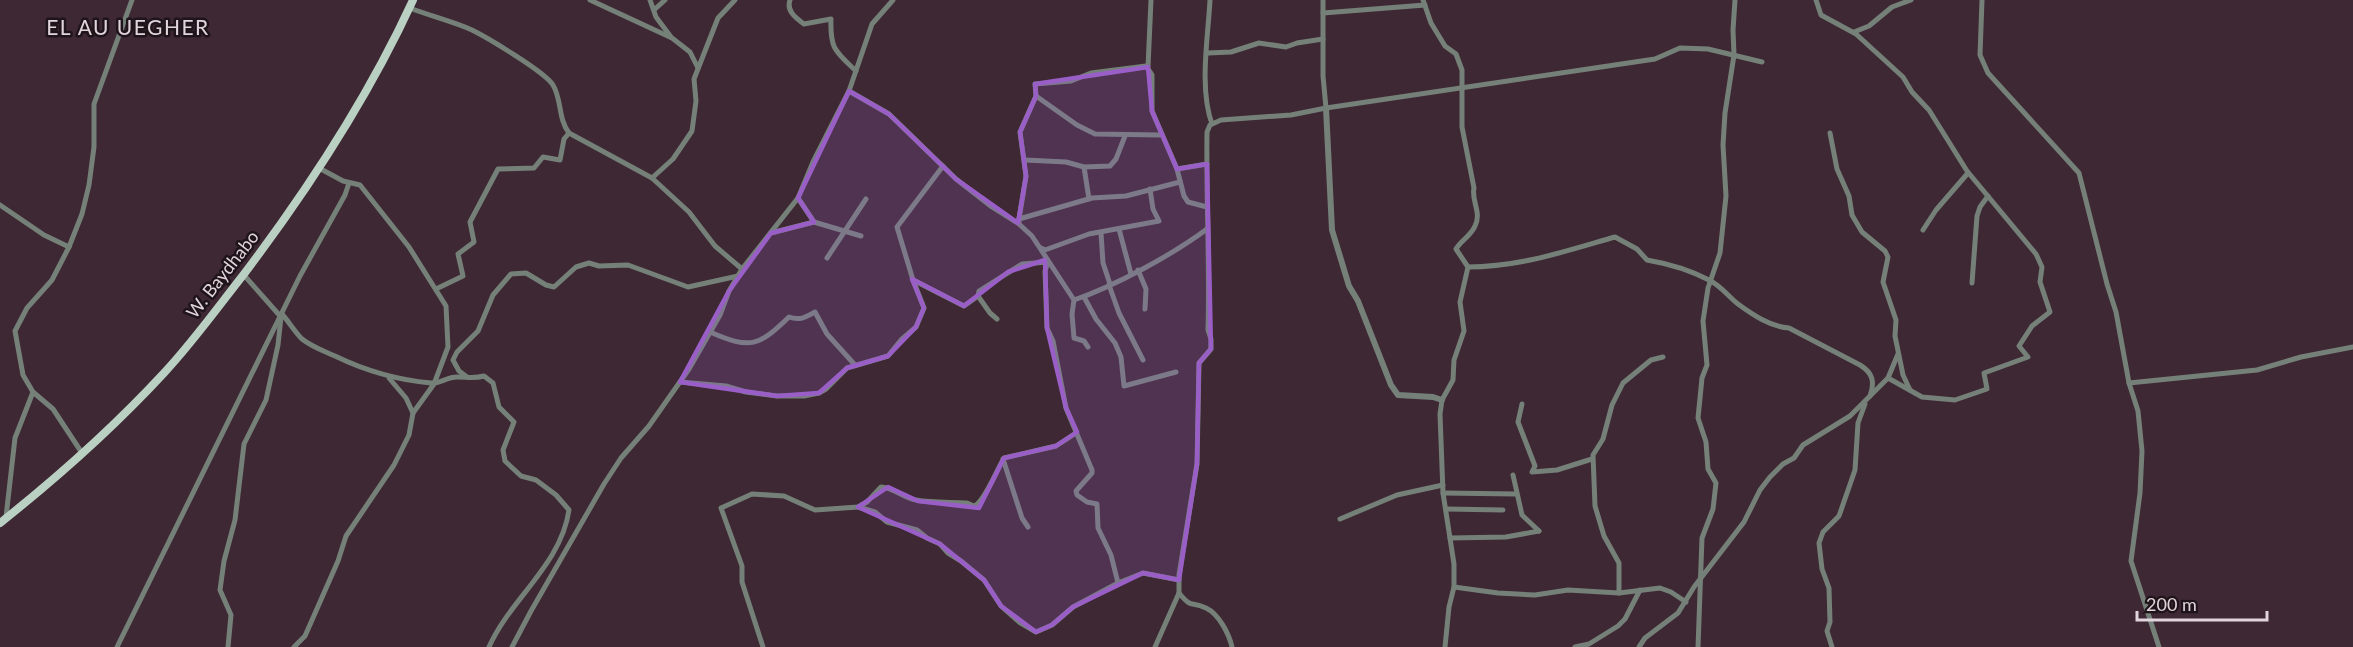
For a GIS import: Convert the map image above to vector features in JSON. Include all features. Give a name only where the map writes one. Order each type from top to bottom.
[{"type":"main road","name":"W. Baydhabo","points":[[3,521],[82,453],[164,373],[243,274],[279,228],[340,137],[412,4]]},
{"type":"street","points":[[82,453],[53,409],[33,392],[23,375],[15,332],[27,308],[52,280],[69,247],[82,214],[94,147],[94,104],[132,0]]},
{"type":"street","points":[[590,0],[672,38],[690,52],[698,68]]},
{"type":"street","points":[[650,0],[672,38]]},
{"type":"street","points":[[654,10],[665,0]]},
{"type":"street","points":[[652,178],[673,159],[692,131],[696,101],[694,79],[718,18],[735,0]]},
{"type":"street","points":[[790,0],[788,4],[791,12],[804,24],[831,19],[830,37],[836,53],[856,71]]},
{"type":"street","points":[[512,647],[604,484],[621,458],[649,426],[681,382],[720,315],[729,291],[742,269],[798,198],[813,162],[849,91],[872,24],[893,0]]},
{"type":"street","points":[[1151,0],[1148,67],[1152,75],[1152,111],[1177,169],[1185,199],[1207,207]]},
{"type":"street","points":[[1155,647],[1179,593],[1197,464],[1199,363],[1211,349],[1208,330],[1210,267],[1207,229],[1207,164],[1208,132],[1212,124],[1206,96],[1210,0]]},
{"type":"street","points":[[1323,0],[1323,76],[1332,230],[1349,286],[1358,301],[1391,385],[1398,395],[1433,397],[1442,400]]},
{"type":"street","points":[[1698,647],[1702,538],[1713,509],[1716,483],[1708,469],[1706,442],[1698,418],[1702,378],[1707,364],[1703,321],[1710,280],[1720,253],[1726,196],[1723,145],[1734,55],[1735,0]]},
{"type":"street","points":[[1816,0],[1821,15],[1854,32],[1903,77],[1912,92],[1929,110],[1968,173],[2036,254],[2042,267],[2040,282],[2050,312],[2032,326],[2019,346],[2028,357],[1984,373],[1987,389],[1955,400],[1922,397],[1888,378]]},
{"type":"street","points":[[1854,32],[1869,26],[1892,7],[1911,0]]},
{"type":"street","points":[[1982,0],[1980,55],[1988,73],[2079,173],[2116,312],[2129,383],[2138,411],[2142,451],[2140,493],[2131,561],[2159,647]]},
{"type":"street","points":[[1323,13],[1424,3],[1431,23],[1445,46],[1456,54],[1462,70],[1462,127],[1466,154],[1471,167],[1474,188],[1472,196],[1478,207],[1475,227],[1460,241],[1456,249],[1468,267],[1460,302],[1464,331],[1454,360],[1453,380],[1442,400],[1440,414],[1443,493],[1454,587],[1449,607],[1445,647]]},
{"type":"street","points":[[412,4],[472,31],[539,70],[552,83],[563,125],[570,133],[652,178],[689,212],[715,246],[742,269]]},
{"type":"street","points":[[1208,53],[1231,52],[1259,43],[1286,47],[1323,39]]},
{"type":"street","points":[[1212,124],[1238,118],[1292,115],[1655,59],[1680,48],[1708,48],[1762,62]]},
{"type":"street","points":[[1019,222],[1026,176],[1020,132],[1036,96],[1035,84],[1071,81],[1091,73],[1148,67]]},
{"type":"street","points":[[849,91],[889,114],[943,166],[985,202],[1019,222],[1032,236],[1074,300],[1071,314],[1072,333],[1074,338],[1084,341],[1088,347]]},
{"type":"street","points":[[1036,96],[1077,125],[1095,134],[1161,135]]},
{"type":"street","points":[[436,289],[463,276],[458,254],[474,242],[470,222],[498,169],[534,168],[543,157],[560,160],[564,138],[570,133]]},
{"type":"street","points":[[1830,133],[1837,169],[1849,196],[1852,215],[1863,232],[1885,251],[1888,257],[1883,282],[1896,320],[1898,352],[1905,382],[1911,391]]},
{"type":"street","points":[[1025,160],[1066,162],[1084,167],[1110,166],[1116,159],[1125,136]]},
{"type":"street","points":[[1177,169],[1207,164]]},
{"type":"street","points":[[681,382],[726,386],[746,392],[777,396],[804,396],[826,389],[847,368],[888,356],[916,327],[924,308],[897,227],[943,166]]},
{"type":"street","points":[[1084,167],[1089,199]]},
{"type":"street","points":[[319,168],[349,183],[360,185],[409,247],[446,306],[448,347],[459,371],[469,379]]},
{"type":"street","points":[[1923,230],[1936,210],[1968,173]]},
{"type":"street","points":[[117,647],[300,276],[345,195],[349,183]]},
{"type":"street","points":[[1019,222],[1089,199],[1126,196],[1180,183]]},
{"type":"street","points":[[1038,246],[1045,250],[1073,239],[1159,221],[1153,209],[1150,189]]},
{"type":"street","points":[[1972,283],[1977,216],[1988,196]]},
{"type":"street","points":[[798,198],[814,222]]},
{"type":"street","points":[[826,258],[866,199]]},
{"type":"street","points":[[0,205],[44,235],[69,247]]},
{"type":"street","points":[[771,233],[814,222],[861,236]]},
{"type":"street","points":[[1119,229],[1131,274]]},
{"type":"street","points":[[1074,300],[1186,245],[1207,229]]},
{"type":"street","points":[[1101,233],[1103,263],[1119,313],[1143,360]]},
{"type":"street","points":[[1468,267],[1491,267],[1539,260],[1615,237],[1637,249],[1647,260],[1666,262],[1710,280],[1739,305],[1767,322],[1779,328],[1789,328],[1868,370],[1873,378],[1870,397],[1863,407],[1858,423],[1855,470],[1839,516],[1823,532],[1819,543],[1822,569],[1829,588],[1830,622],[1827,632],[1832,647]]},
{"type":"street","points":[[913,280],[963,306],[978,296],[979,291],[1022,264],[1048,262]]},
{"type":"street","points":[[1048,262],[1045,271],[1046,321],[1053,341],[1066,408],[1092,470],[1092,473],[1076,491],[1077,495],[1087,502],[1097,504],[1098,528],[1111,555],[1119,583]]},
{"type":"street","points":[[453,360],[458,351],[478,331],[493,295],[511,274],[526,273],[554,287],[576,267],[590,264],[628,265],[688,287],[738,276]]},
{"type":"street","points":[[1138,270],[1146,290],[1145,309]]},
{"type":"street","points":[[243,274],[302,338],[318,350],[359,368],[412,382],[434,384],[445,378],[469,379],[484,376],[490,380],[495,388],[499,407],[514,422],[503,450],[505,461],[521,476],[536,480],[556,495],[569,510],[567,521],[543,570],[495,634],[489,647]]},
{"type":"street","points":[[978,296],[997,319]]},
{"type":"street","points":[[1084,297],[1096,319],[1115,343],[1121,357],[1124,386],[1176,372]]},
{"type":"street","points":[[710,332],[732,342],[759,342],[777,330],[789,317],[796,320],[803,319],[815,312],[827,334],[855,365]]},
{"type":"street","points":[[228,647],[231,615],[220,590],[224,561],[235,520],[244,444],[266,400],[282,315]]},
{"type":"street","points":[[294,647],[305,636],[338,561],[346,536],[394,465],[409,435],[413,413],[434,384],[448,347]]},
{"type":"street","points":[[2129,383],[2256,370],[2301,357],[2353,347]]},
{"type":"street","points":[[1639,647],[1651,633],[1678,613],[1744,522],[1760,490],[1770,477],[1783,464],[1794,458],[1803,445],[1850,416],[1870,397],[1888,378],[1897,360],[1898,352]]},
{"type":"street","points":[[1619,593],[1619,563],[1604,537],[1595,506],[1592,459],[1603,439],[1612,405],[1623,383],[1651,360],[1663,357]]},
{"type":"street","points":[[389,377],[406,398],[413,413]]},
{"type":"street","points":[[3,521],[15,438],[33,392]]},
{"type":"street","points":[[1522,404],[1518,422],[1535,466],[1532,472],[1557,470],[1592,459]]},
{"type":"street","points":[[858,507],[867,502],[880,488],[888,487],[904,497],[918,501],[979,505],[1003,459],[1056,446],[1076,433]]},
{"type":"street","points":[[1003,459],[1022,518],[1028,527]]},
{"type":"street","points":[[1450,538],[1506,537],[1539,531],[1522,515],[1513,475]]},
{"type":"street","points":[[1340,519],[1397,495],[1443,485]]},
{"type":"street","points":[[1443,493],[1516,494]]},
{"type":"street","points":[[763,647],[742,582],[742,566],[721,508],[752,494],[784,496],[814,510],[858,507],[875,512],[887,522],[917,530],[940,544],[948,553],[984,580],[1001,606],[1019,622],[1036,632],[1052,625],[1073,607],[1143,573],[1179,580]]},
{"type":"street","points":[[1446,509],[1503,510]]},
{"type":"street","points":[[1454,587],[1534,595],[1568,590],[1619,593],[1660,588],[1686,602]]},
{"type":"street","points":[[1575,647],[1589,644],[1618,626],[1625,619],[1640,590]]},
{"type":"street","points":[[1179,593],[1189,605],[1208,608],[1214,614],[1227,633],[1232,647]]},
{"type":"highlighted area","points":[[1148,67],[1152,111],[1177,169],[1207,164],[1211,349],[1199,363],[1197,464],[1179,580],[1143,573],[1073,607],[1052,625],[1036,632],[1001,606],[984,580],[940,544],[858,507],[888,487],[918,501],[979,508],[1004,458],[1056,446],[1077,432],[1066,408],[1047,328],[1045,260],[1008,272],[964,306],[912,279],[924,308],[916,327],[888,356],[847,368],[819,393],[777,396],[680,382],[729,291],[771,233],[814,222],[798,198],[849,91],[889,114],[956,179],[1018,223],[1026,176],[1020,132],[1036,96],[1035,84]]},
{"type":"district","name":"EL AU UEGHER","points":[[128,26]]}]
